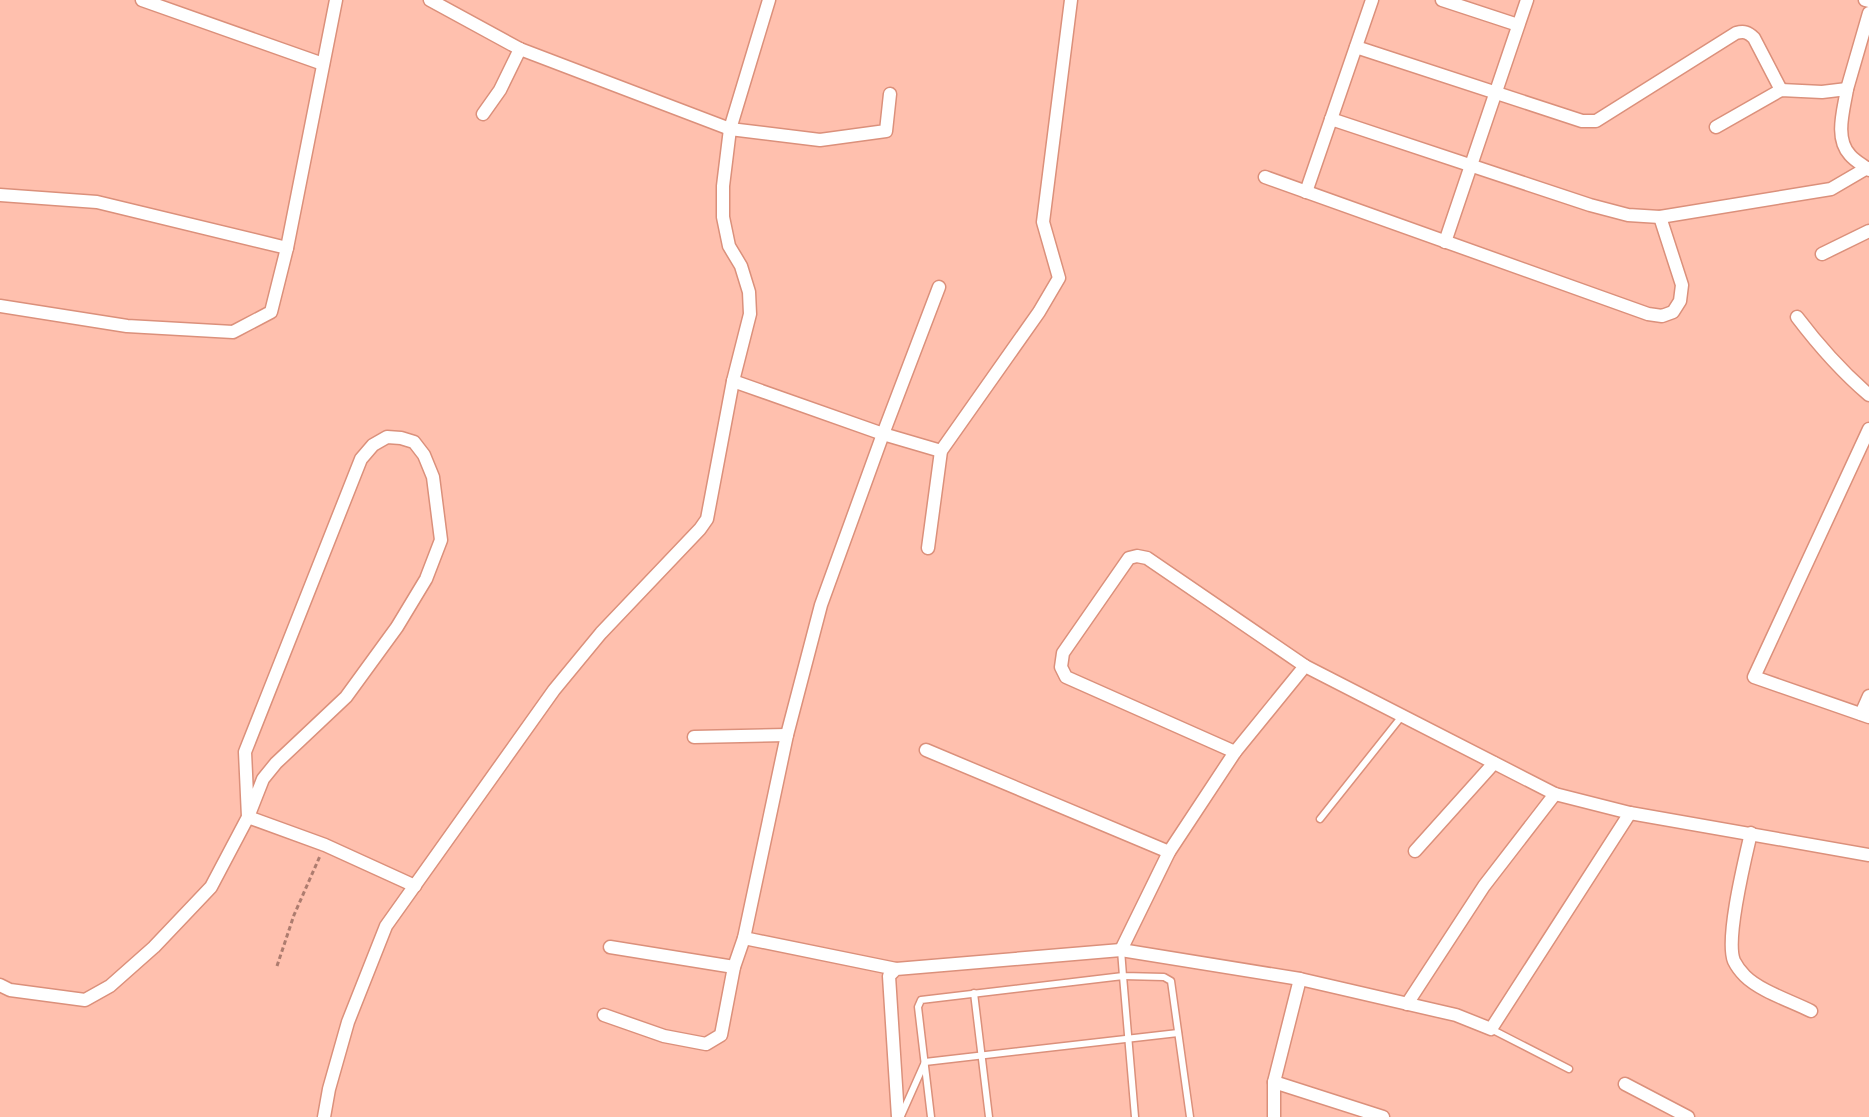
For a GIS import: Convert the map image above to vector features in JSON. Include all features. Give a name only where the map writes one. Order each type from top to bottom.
[{"type":"street","points":[[142,0],[322,64]]},
{"type":"street","points":[[0,306],[127,326],[233,332],[271,312],[287,248],[336,0]]},
{"type":"street","points":[[430,0],[520,49],[730,129],[820,140],[886,131],[890,94]]},
{"type":"street","points":[[324,1117],[329,1089],[348,1022],[386,926],[554,690],[601,633],[707,519],[733,381],[750,314],[749,292],[741,267],[729,246],[723,217],[723,186],[730,129],[769,0]]},
{"type":"street","points":[[928,548],[940,451],[1039,312],[1059,278],[1043,222],[1071,0]]},
{"type":"street","points":[[1306,192],[1372,0]]},
{"type":"street","points":[[1442,0],[1518,25]]},
{"type":"street","points":[[1445,242],[1527,0]]},
{"type":"street","points":[[1865,0],[1869,1]]},
{"type":"street","points":[[1331,119],[1590,205],[1628,215],[1660,217],[1831,189],[1868,169],[1849,154],[1843,143],[1842,123],[1847,89],[1869,13]]},
{"type":"street","points":[[1356,47],[1582,121],[1596,121],[1736,33],[1743,32],[1749,33],[1754,38],[1780,90]]},
{"type":"street","points":[[483,114],[500,90],[520,49]]},
{"type":"street","points":[[1716,127],[1780,90],[1822,92],[1847,89]]},
{"type":"street","points":[[1265,177],[1648,314],[1662,316],[1672,312],[1680,301],[1682,285],[1660,217]]},
{"type":"street","points":[[0,195],[97,202],[287,248]]},
{"type":"street","points":[[1822,254],[1869,231]]},
{"type":"street","points":[[604,1015],[664,1036],[706,1044],[721,1035],[734,967],[744,938],[787,735],[821,605],[939,287]]},
{"type":"street","points":[[1797,317],[1821,349],[1869,395]]},
{"type":"street","points":[[733,381],[883,434],[940,451]]},
{"type":"street","points":[[1869,429],[1754,677],[1865,716],[1869,696]]},
{"type":"street","points":[[0,985],[10,990],[85,999],[110,986],[154,948],[211,887],[248,817],[263,779],[276,763],[346,697],[397,627],[426,579],[441,540],[433,477],[424,454],[414,442],[387,437],[373,445],[361,459],[245,752],[248,817]]},
{"type":"street","points":[[1235,752],[1066,677],[1062,667],[1063,652],[1129,558],[1137,556],[1147,558],[1305,666],[1555,794],[1630,813],[1869,855]]},
{"type":"street","points":[[1120,950],[1169,852],[1235,752],[1305,666]]},
{"type":"street","points":[[694,737],[787,735]]},
{"type":"street","points":[[926,750],[1169,852]]},
{"type":"street","points":[[1415,851],[1494,763]]},
{"type":"street","points":[[1407,1004],[1484,886],[1555,794]]},
{"type":"street","points":[[744,938],[896,969],[1120,950],[1300,979],[1456,1015],[1491,1029],[1630,813]]},
{"type":"street","points":[[248,817],[326,845],[415,886]]},
{"type":"street","points":[[1751,833],[1735,920],[1732,943],[1734,961],[1746,976],[1761,987],[1811,1011]]},
{"type":"street","points":[[610,947],[734,967]]},
{"type":"street","points":[[896,969],[889,976],[900,1117]]},
{"type":"street","points":[[1274,1117],[1274,1082],[1300,979]]},
{"type":"street","points":[[1274,1082],[1383,1117]]},
{"type":"street","points":[[1625,1084],[1688,1117]]},
{"type":"lane","points":[[1320,819],[1403,716]]},
{"type":"lane","points":[[1120,950],[1135,1117]]},
{"type":"lane","points":[[931,1117],[918,1007],[921,1000],[1123,976],[1164,977],[1171,981],[1190,1117]]},
{"type":"lane","points":[[974,993],[989,1117]]},
{"type":"lane","points":[[1491,1029],[1569,1068]]},
{"type":"lane","points":[[925,1062],[1178,1033]]},
{"type":"lane","points":[[900,1117],[925,1062]]},
{"type":"path","points":[[277,966],[294,915],[326,845]]}]
